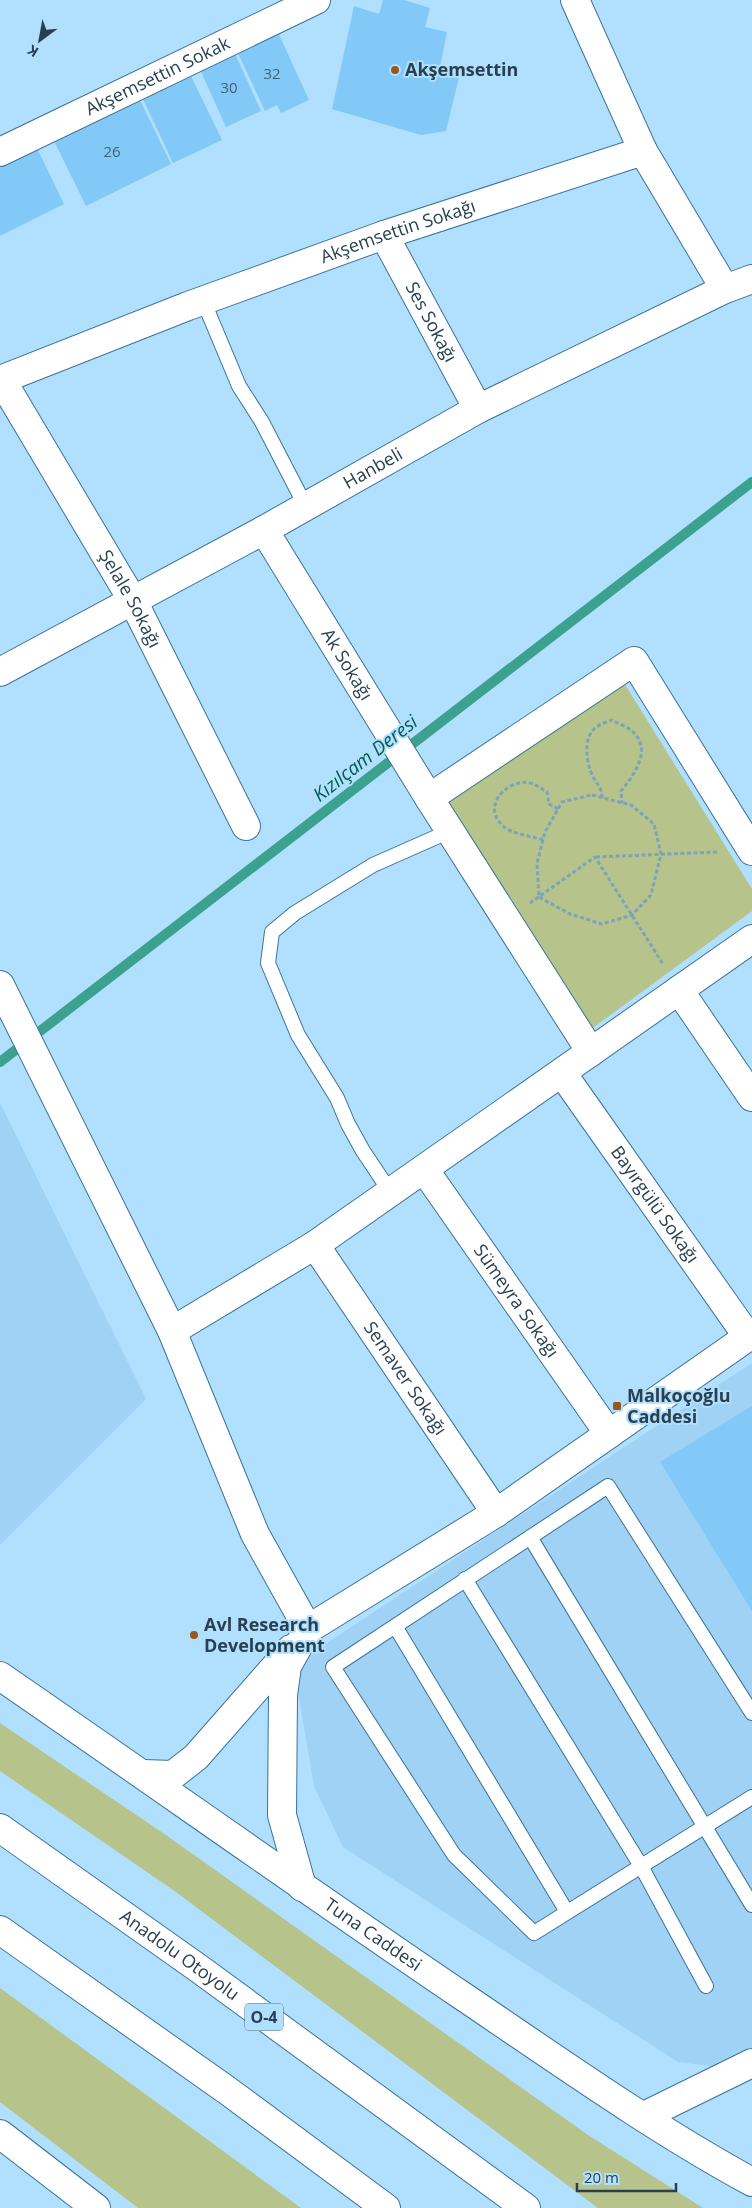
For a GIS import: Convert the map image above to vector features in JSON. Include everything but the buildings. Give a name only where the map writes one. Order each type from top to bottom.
[{"type":"main road","name":"Akşemsettin Sokak","points":[[0,152],[316,0]]},
{"type":"main road","points":[[574,0],[643,150],[725,289]]},
{"type":"main road","name":"Akşemsettin Sokağı","points":[[1,379],[203,300],[384,235],[643,150]]},
{"type":"main road","name":"Ses Sokağı","points":[[384,235],[478,409]]},
{"type":"main road","name":"Hanbeli","points":[[0,672],[306,507],[478,409],[725,289],[752,279]]},
{"type":"main road","name":"Şelale Sokağı","points":[[1,379],[133,601],[246,826]]},
{"type":"main road","name":"Ak Sokağı","points":[[264,530],[429,798],[591,1052]]},
{"type":"main road","points":[[429,798],[634,661],[752,851]]},
{"type":"main road","points":[[172,1332],[315,1245],[752,938]]},
{"type":"main road","points":[[0,985],[172,1332],[255,1534],[308,1629]]},
{"type":"main road","points":[[680,990],[752,1097]]},
{"type":"main road","name":"Bayırgülü Sokağı","points":[[562,1073],[750,1335]]},
{"type":"main road","name":"Sümeyra Sokağı","points":[[424,1169],[609,1434]]},
{"type":"main road","name":"Semaver Sokağı","points":[[315,1245],[496,1513]]},
{"type":"main road","points":[[143,1774],[173,1774],[196,1757],[308,1629],[496,1513],[750,1335]]},
{"type":"main road","points":[[302,1887],[282,1815],[282,1695],[288,1666],[308,1629]]},
{"type":"main road","name":"Tuna Caddesi","points":[[0,1676],[143,1774],[302,1887],[536,2046],[708,2158],[752,2182]]},
{"type":"main road","name":"Anadolu Otoyolu","points":[[0,1828],[206,1974],[526,2208]]},
{"type":"main road","points":[[0,1930],[228,2091],[386,2208]]},
{"type":"main road","points":[[644,2116],[752,2062]]},
{"type":"main road","points":[[0,2134],[96,2208]]},
{"type":"lane","points":[[203,300],[239,386],[262,422],[306,507]]},
{"type":"lane","points":[[391,1193],[363,1152],[337,1098],[298,1034],[268,963],[272,932],[295,913],[373,865],[450,831]]},
{"type":"lane","points":[[752,1713],[608,1486],[333,1667],[454,1855],[534,1933],[752,1797]]},
{"type":"lane","points":[[530,1537],[752,1905]]},
{"type":"lane","points":[[466,1579],[641,1866],[706,1986]]},
{"type":"lane","points":[[396,1626],[567,1912]]},
{"type":"path","points":[[602,798],[602,788],[593,776],[586,758],[588,740],[596,726],[612,720],[634,732],[641,747],[640,767],[621,791],[622,803]]},
{"type":"path","points":[[543,840],[523,833],[512,832],[503,826],[496,817],[496,800],[502,790],[516,785],[533,783],[547,792],[549,804],[558,809]]},
{"type":"path","points":[[592,795],[631,805],[654,824],[661,854],[651,895],[632,915],[602,924],[570,914],[539,897],[536,863],[543,840],[562,802],[592,795]]},
{"type":"path","points":[[506,919],[595,857],[752,851]]},
{"type":"path","points":[[595,857],[680,990]]},
{"type":"shaded area","points":[[0,1103],[146,1399],[0,1545]]},
{"type":"shaded area","points":[[752,1363],[752,2047],[719,2067],[678,2062],[343,1847],[314,1786],[294,1669],[330,1641]]},
{"type":"green space","points":[[624,683],[752,889],[752,911],[590,1030],[444,803]]},
{"type":"green space","points":[[0,1723],[163,1833],[588,2135],[703,2208],[598,2208],[176,1892],[0,1771]]},
{"type":"green space","points":[[0,1988],[301,2208],[138,2208],[0,2102]]},
{"type":"waterway","name":"Kızılçam Deresi","points":[[0,1062],[752,482]]},
{"type":"place","name":"Akşemsettin","points":[[395,70]]},
{"type":"place","name":"Malkoçoğlu Caddesi","points":[[617,1406]]},
{"type":"place","name":"Avl Research Development","points":[[194,1635]]}]
